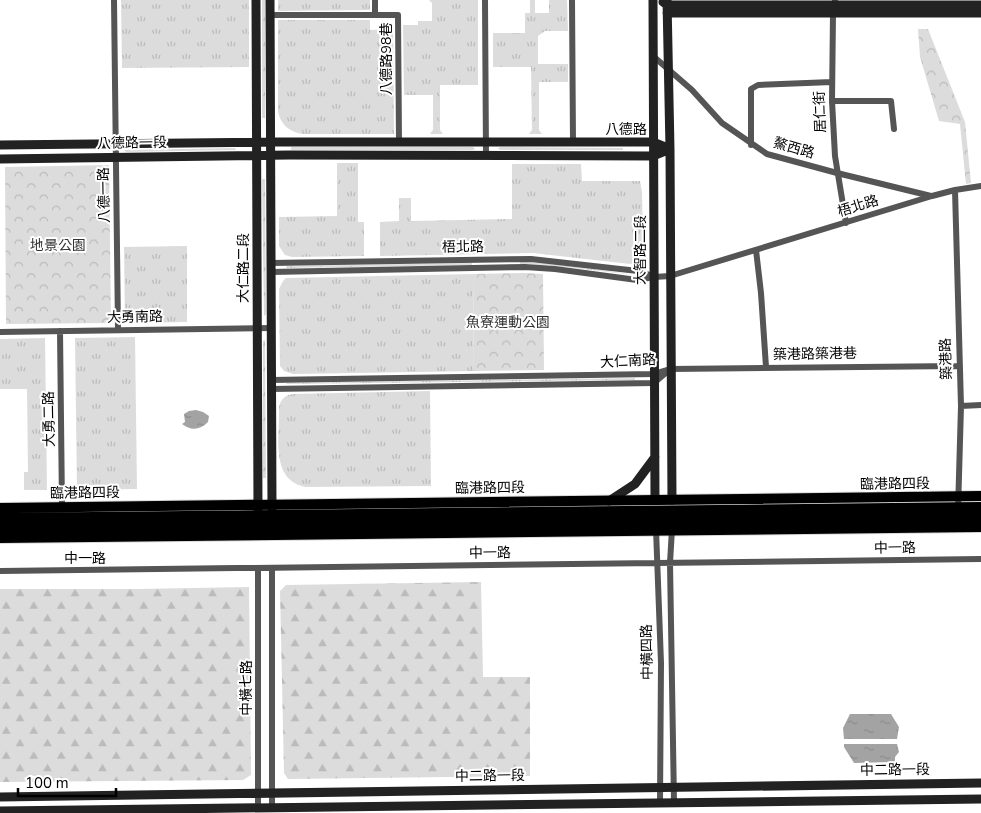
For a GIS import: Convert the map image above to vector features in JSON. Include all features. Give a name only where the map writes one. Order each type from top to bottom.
[{"type":"main road","name":"臨港路四段","points":[[958,512],[981,496]]},
{"type":"main road","name":"臨港路四段","points":[[272,520],[609,501],[656,516]]},
{"type":"main road","name":"臨港路四段","points":[[0,508],[62,507],[258,520]]},
{"type":"main road","name":"臨港路四段","points":[[0,518],[272,520],[656,516],[958,512],[981,507]]},
{"type":"main road","name":"臨港路四段","points":[[0,528],[258,520],[672,515],[958,512],[981,517]]},
{"type":"main road","name":"臨港路四段","points":[[958,512],[981,527]]},
{"type":"main road","name":"臨港路四段","points":[[0,538],[258,520]]},
{"type":"street","name":"八德一路","points":[[114,0],[118,330]]},
{"type":"street","name":"大仁路二段","points":[[256,0],[271,267],[272,520]]},
{"type":"street","name":"大仁路二段","points":[[258,520],[258,328],[270,0]]},
{"type":"street","name":"八德路98巷","points":[[375,0],[375,15],[398,15],[399,142]]},
{"type":"street","points":[[485,0],[486,156]]},
{"type":"street","points":[[572,0],[573,142]]},
{"type":"street","name":"大智路二段","points":[[652,0],[656,516]]},
{"type":"street","points":[[672,515],[670,149],[664,4],[981,12]]},
{"type":"street","points":[[835,7],[981,5]]},
{"type":"street","name":"居仁街","points":[[835,7],[832,101],[837,173],[846,223]]},
{"type":"street","points":[[270,15],[375,15]]},
{"type":"street","name":"鰲西路","points":[[653,56],[700,98],[722,123],[751,145],[767,154],[932,196]]},
{"type":"street","points":[[751,145],[750,89],[758,85],[832,82]]},
{"type":"street","points":[[832,101],[891,101],[894,129]]},
{"type":"street","name":"八德路一段","points":[[0,145],[264,142]]},
{"type":"street","name":"八德路","points":[[264,142],[653,142],[670,149]]},
{"type":"street","points":[[55,145],[55,158]]},
{"type":"street","name":"八德路","points":[[264,156],[653,156],[670,149]]},
{"type":"street","name":"八德路一段","points":[[0,159],[264,156]]},
{"type":"street","name":"梧北路","points":[[271,267],[529,268],[637,280],[670,276],[932,196],[981,186]]},
{"type":"street","name":"築港路","points":[[955,190],[960,406],[958,512]]},
{"type":"street","points":[[756,250],[762,294],[766,367]]},
{"type":"street","name":"大勇南路","points":[[0,332],[271,328]]},
{"type":"street","name":"大勇二路","points":[[60,331],[62,507]]},
{"type":"street","name":"築港路築港巷","points":[[671,369],[959,366]]},
{"type":"street","name":"大仁南路","points":[[271,384],[654,378],[671,369]]},
{"type":"street","points":[[960,406],[981,405]]},
{"type":"street","points":[[609,501],[635,484],[655,457]]},
{"type":"street","name":"中橫四路","points":[[672,515],[670,563],[674,802]]},
{"type":"street","name":"中橫四路","points":[[656,516],[661,663],[660,803]]},
{"type":"street","name":"中一路","points":[[0,571],[981,560]]},
{"type":"street","name":"中橫七路","points":[[258,569],[258,808]]},
{"type":"street","name":"中橫七路","points":[[272,569],[272,807]]},
{"type":"street","name":"中二路一段","points":[[0,797],[981,783]]},
{"type":"street","name":"中二路一段","points":[[0,811],[981,799]]},
{"type":"green space","points":[[121,0],[249,0],[249,67],[122,68]]},
{"type":"green space","points":[[262,0],[265,0],[265,118],[262,118]]},
{"type":"green space","points":[[278,0],[370,0],[370,10],[278,11]]},
{"type":"green space","points":[[429,0],[478,0],[478,85],[440,85],[440,130],[443,134],[430,134],[433,130],[433,95],[404,95],[403,25],[418,25],[418,21],[432,21],[432,3]]},
{"type":"green space","points":[[530,0],[535,0],[535,13],[549,13],[549,0],[567,0],[568,31],[545,31],[538,36],[538,64],[568,64],[568,82],[539,82],[539,130],[542,134],[529,134],[532,130],[531,67],[493,67],[493,33],[525,33],[525,13],[530,13]]},
{"type":"green space","points":[[278,20],[370,20],[370,30],[393,29],[394,134],[302,134],[294,132],[287,127],[281,121],[278,112]]},
{"type":"green space","points":[[918,29],[928,29],[965,122],[971,183],[966,184],[960,124],[939,121],[920,57]]},
{"type":"green space","points":[[291,147],[473,147],[475,149],[291,150]]},
{"type":"green space","points":[[500,147],[623,148],[623,150],[500,150],[498,149]]},
{"type":"green space","points":[[235,148],[236,150],[126,152],[124,150]]},
{"type":"green space","points":[[337,163],[358,163],[358,222],[364,222],[364,256],[292,257],[285,255],[279,246],[279,217],[337,216]]},
{"type":"green space","points":[[512,164],[581,164],[582,181],[640,181],[642,192],[643,251],[637,262],[630,264],[533,253],[380,256],[380,222],[399,221],[399,198],[411,198],[411,221],[512,219]]},
{"type":"green space","name":"地景公園","points":[[109,165],[111,323],[6,324],[5,167]]},
{"type":"green space","points":[[262,179],[265,179],[266,314],[264,316]]},
{"type":"green space","points":[[187,246],[187,322],[125,323],[124,247]]},
{"type":"green space","points":[[520,262],[551,263],[636,275],[548,265],[520,264]]},
{"type":"green space","points":[[472,263],[472,265],[287,268],[286,266]]},
{"type":"green space","points":[[473,274],[474,371],[293,374],[284,371],[280,366],[279,289],[286,278]]},
{"type":"green space","name":"魚寮運動公園","points":[[473,274],[543,274],[544,370],[474,371]]},
{"type":"green space","points":[[135,337],[137,489],[77,490],[75,338]]},
{"type":"green space","points":[[45,338],[47,490],[24,490],[24,472],[28,472],[27,389],[0,389],[0,339]]},
{"type":"green space","points":[[265,340],[266,478],[263,478],[263,341]]},
{"type":"green space","points":[[635,378],[635,380],[286,384],[287,383]]},
{"type":"green space","points":[[430,391],[431,486],[306,487],[294,483],[286,476],[281,466],[278,443],[279,407],[286,396],[293,394]]},
{"type":"green space","points":[[481,582],[483,677],[530,677],[530,776],[288,779],[284,773],[280,591],[286,585]]},
{"type":"green space","points":[[249,587],[251,775],[243,780],[0,782],[0,589]]},
{"type":"water","points":[[196,410],[209,416],[208,422],[202,427],[195,429],[182,424],[185,422],[184,414]]},
{"type":"water","points":[[850,714],[891,714],[899,727],[897,739],[844,739],[843,728]]},
{"type":"water","points":[[844,744],[897,744],[899,752],[895,757],[895,762],[854,763]]}]
